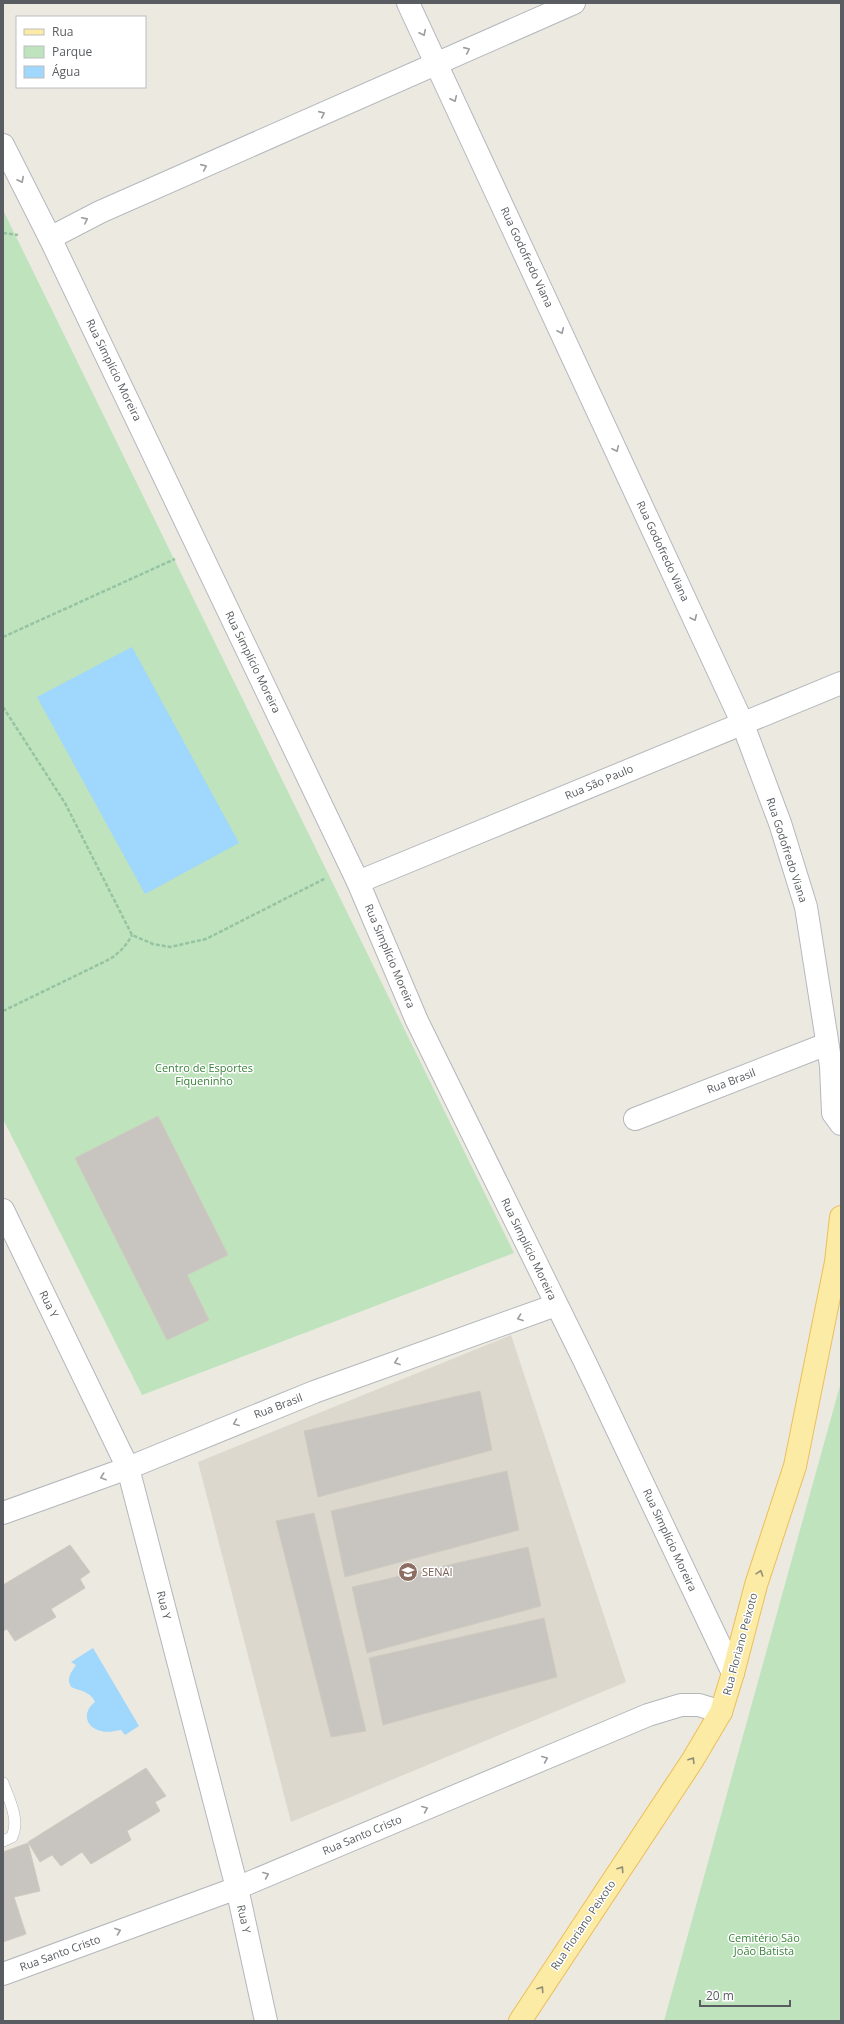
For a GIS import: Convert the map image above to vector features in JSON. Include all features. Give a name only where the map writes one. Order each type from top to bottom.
[{"type":"main road","name":"Rua Floriano Peixoto","points":[[520,2021],[692,1761],[721,1712],[733,1673],[756,1585],[795,1466],[836,1262],[841,1217]]},
{"type":"street","name":"Rua Godofredo Viana","points":[[408,3],[438,63],[742,722],[780,823],[806,907],[831,1066],[833,1113],[841,1124]]},
{"type":"street","points":[[50,238],[100,212],[574,3]]},
{"type":"street","name":"Rua Simplício Moreira","points":[[3,145],[50,238],[358,882],[417,1021],[592,1377],[733,1673]]},
{"type":"street","name":"Rua São Paulo","points":[[358,882],[742,722],[841,683]]},
{"type":"street","name":"Rua Brasil","points":[[635,1119],[827,1044]]},
{"type":"street","name":"Rua Y","points":[[3,1210],[128,1468],[237,1888],[266,2021]]},
{"type":"street","name":"Rua Brasil","points":[[3,1513],[128,1468],[314,1392],[556,1305]]},
{"type":"street","name":"Rua Santo Cristo","points":[[3,1974],[237,1888],[648,1715],[681,1705],[699,1705],[721,1712]]},
{"type":"lane","points":[[3,1782],[15,1818],[16,1827],[12,1837],[3,1841]]},
{"type":"path","points":[[3,637],[175,558]]},
{"type":"path","points":[[3,707],[65,803],[132,934],[153,944],[170,946],[206,939],[330,876]]},
{"type":"path","points":[[3,1011],[110,959],[120,953],[132,934]]},
{"type":"shaded area","name":"SENAI","points":[[511,1335],[626,1682],[291,1822],[198,1462]]},
{"type":"green space","name":"Centro de Esportes Fiqueninho","points":[[3,210],[514,1253],[142,1395],[3,1119]]},
{"type":"green space","name":"Cemitério São João Batista","points":[[841,1382],[841,2021],[664,2021]]},
{"type":"water","points":[[132,647],[239,843],[145,894],[37,697]]},
{"type":"water","points":[[93,1648],[139,1726],[125,1735],[121,1730],[103,1732],[91,1726],[87,1719],[87,1715],[88,1710],[95,1702],[88,1694],[71,1687],[69,1681],[70,1676],[76,1665],[71,1662]]},
{"type":"building","points":[[158,1116],[228,1255],[187,1275],[209,1320],[167,1340],[75,1158]]},
{"type":"building","points":[[480,1391],[492,1450],[318,1497],[304,1431]]},
{"type":"building","points":[[507,1471],[519,1530],[345,1577],[331,1511]]},
{"type":"building","points":[[314,1513],[366,1731],[331,1737],[276,1521]]},
{"type":"building","points":[[70,1545],[90,1572],[80,1579],[85,1588],[51,1609],[56,1617],[15,1641],[7,1629],[3,1631],[3,1585]]},
{"type":"building","points":[[528,1547],[541,1606],[367,1653],[352,1587]]},
{"type":"building","points":[[544,1618],[557,1677],[383,1725],[369,1658]]},
{"type":"building","points":[[146,1768],[166,1796],[155,1802],[160,1811],[127,1831],[131,1840],[91,1864],[82,1852],[61,1866],[52,1855],[40,1862],[28,1842]]},
{"type":"building","points":[[28,1843],[40,1891],[14,1897],[26,1934],[3,1942],[3,1852]]},
{"type":"place","name":"SENAI","points":[[408,1572]]}]
